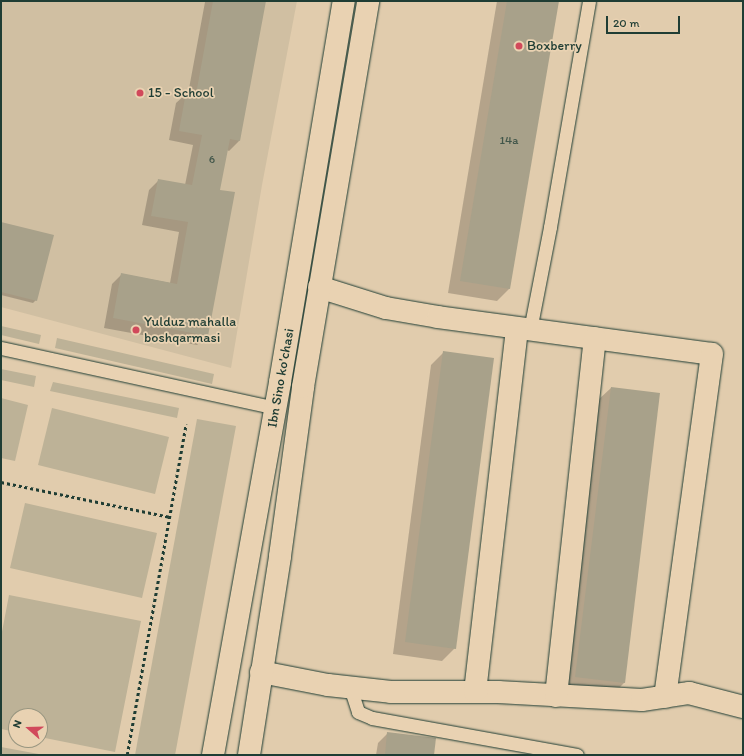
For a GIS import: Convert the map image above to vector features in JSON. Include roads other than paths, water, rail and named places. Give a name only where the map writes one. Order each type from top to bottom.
[{"type":"street","name":"Ibn Sino ko'chasi","points":[[213,755],[276,408],[344,1]]},
{"type":"street","name":"Ibn Sino ko'chasi","points":[[249,755],[320,287],[368,1]]},
{"type":"street","points":[[320,287],[386,308],[438,317],[712,354],[665,697]]},
{"type":"street","points":[[475,692],[523,329]]},
{"type":"street","points":[[556,696],[595,338]]},
{"type":"street","points":[[261,672],[328,685],[391,692],[475,692],[642,700],[689,693],[743,707]]},
{"type":"lane","points":[[523,329],[550,227],[589,1]]},
{"type":"lane","points":[[1,348],[276,408]]},
{"type":"lane","points":[[350,687],[358,712],[372,718],[577,755]]},
{"type":"place","name":"Boxberry","points":[[519,46]]},
{"type":"place","name":"15 - School","points":[[140,93]]},
{"type":"place","name":"Yulduz mahalla boshqarmasi","points":[[136,330]]}]
